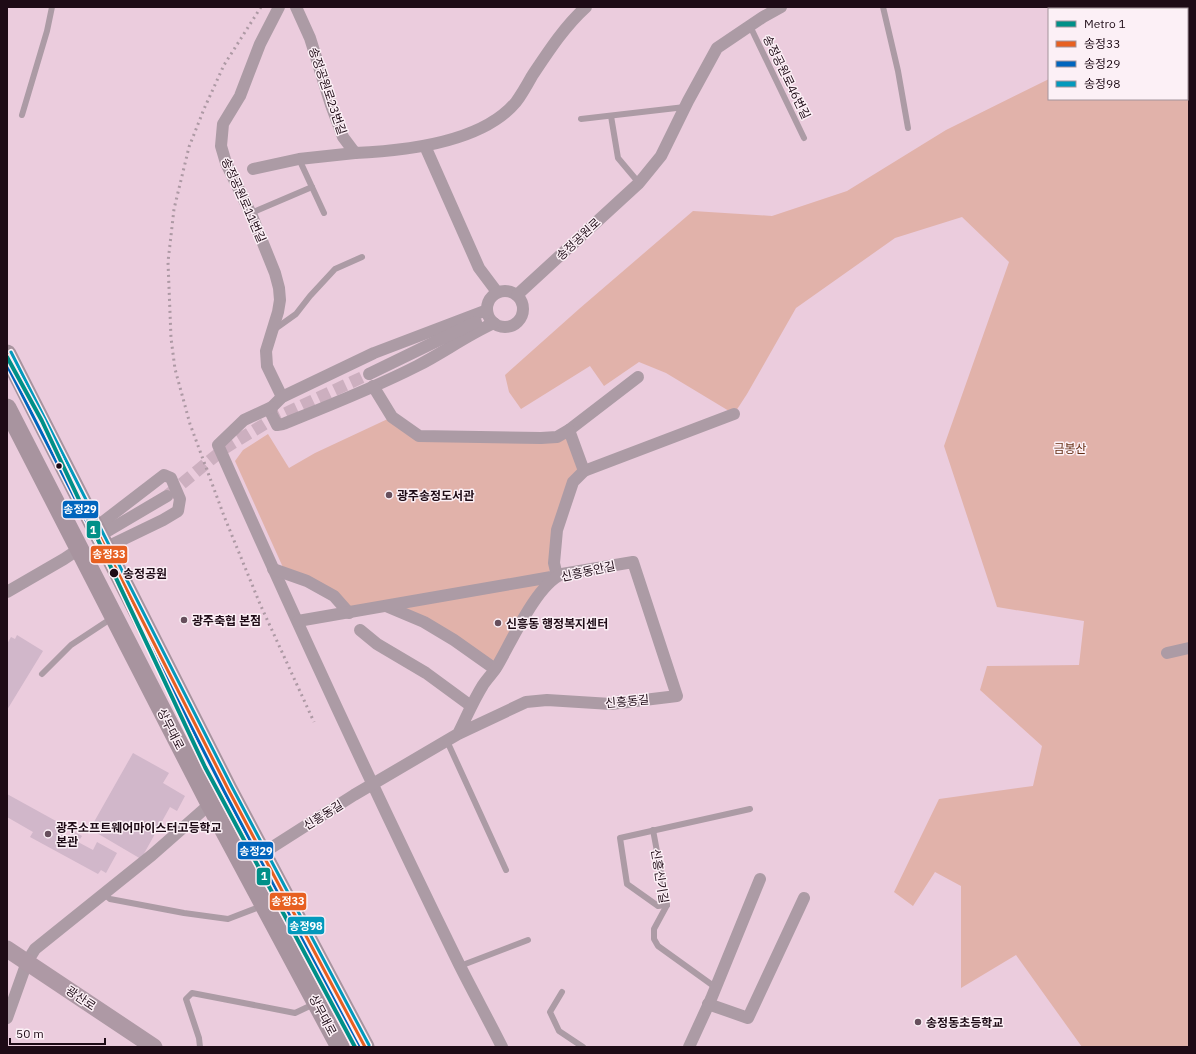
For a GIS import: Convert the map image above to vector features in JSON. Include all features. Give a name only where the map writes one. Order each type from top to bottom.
[{"type":"main road","name":"상무대로","points":[[7,354],[228,789],[365,1047]]},
{"type":"main road","name":"상무대로","points":[[7,408],[210,804],[340,1047]]},
{"type":"main road","name":"광산로","points":[[7,949],[154,1047]]},
{"type":"street","name":"송정공원로11번길","points":[[279,7],[260,44],[240,96],[223,124],[221,146],[226,163],[251,213],[276,273],[280,300],[266,351],[267,366],[282,397]]},
{"type":"street","name":"송정공원로23번길","points":[[296,7],[310,38],[331,105],[343,137],[355,153]]},
{"type":"street","points":[[253,169],[299,159],[425,146],[448,141],[482,128],[505,113],[516,102],[554,42],[572,20],[586,7]]},
{"type":"street","name":"송정공원로","points":[[517,295],[639,183],[661,156],[685,107],[717,48],[781,7]]},
{"type":"street","points":[[425,146],[479,268],[497,292]]},
{"type":"street","points":[[509,291],[517,295],[522,302],[523,308],[520,319],[516,324],[505,327],[499,326],[490,316],[489,301],[497,292],[509,291]]},
{"type":"street","points":[[369,374],[490,316]]},
{"type":"street","points":[[272,407],[271,413],[278,425],[283,424],[417,366],[479,329],[490,316]]},
{"type":"street","points":[[490,316],[374,353],[282,397],[272,407],[244,420],[218,446],[372,784],[460,966],[502,1047]]},
{"type":"street","points":[[373,386],[392,417],[419,436],[541,438],[557,437],[638,377]]},
{"type":"street","points":[[298,621],[557,576],[554,563],[557,530],[573,482],[584,471],[734,414]]},
{"type":"street","points":[[568,430],[584,471]]},
{"type":"street","points":[[164,475],[171,478],[180,499],[178,511],[163,520],[100,537],[164,475]]},
{"type":"street","points":[[100,537],[167,496]]},
{"type":"street","points":[[7,592],[64,560],[78,549]]},
{"type":"street","name":"신흥동안길","points":[[458,734],[483,685],[495,669],[536,599],[557,576],[634,562]]},
{"type":"street","name":"신흥동길","points":[[263,853],[372,784],[458,734],[517,706],[535,700],[571,700],[611,704],[677,696],[634,562]]},
{"type":"street","points":[[273,569],[307,581],[334,596],[349,613]]},
{"type":"street","points":[[386,606],[424,622],[454,640],[495,669]]},
{"type":"street","points":[[360,630],[377,644],[426,673],[471,706]]},
{"type":"street","points":[[1167,652],[1189,648]]},
{"type":"street","points":[[7,1018],[27,962],[35,949],[152,856],[210,804]]},
{"type":"street","points":[[689,1047],[716,987],[760,879]]},
{"type":"street","points":[[708,1004],[748,1018],[804,898]]},
{"type":"lane","points":[[22,114],[47,31],[52,7]]},
{"type":"lane","points":[[883,7],[898,71],[908,128]]},
{"type":"lane","name":"송정공원로46번길","points":[[750,26],[804,138]]},
{"type":"lane","points":[[581,119],[685,107]]},
{"type":"lane","points":[[611,116],[618,158],[639,183]]},
{"type":"lane","points":[[299,159],[324,213]]},
{"type":"lane","points":[[251,213],[312,187]]},
{"type":"lane","points":[[273,330],[296,314],[335,269],[362,257]]},
{"type":"lane","points":[[42,674],[71,645],[113,617]]},
{"type":"lane","points":[[447,741],[506,870]]},
{"type":"lane","points":[[667,905],[658,906],[627,884],[620,838],[750,809]]},
{"type":"lane","name":"신흥신기길","points":[[653,830],[667,905],[654,930],[654,939],[658,946],[716,987]]},
{"type":"lane","points":[[104,894],[110,899],[184,913],[228,919],[264,905]]},
{"type":"lane","points":[[460,966],[528,940]]},
{"type":"lane","points":[[562,992],[550,1012],[559,1030],[583,1047]]},
{"type":"lane","points":[[200,1047],[199,1038],[186,999],[192,993],[295,1013],[316,1002]]},
{"type":"green space","name":"금봉산","points":[[1189,66],[1189,1047],[1082,1047],[1016,955],[961,988],[961,886],[935,872],[913,906],[894,892],[939,799],[1033,786],[1042,746],[980,690],[987,666],[1079,665],[1084,621],[997,607],[944,446],[1009,262],[962,217],[895,238],[796,308],[734,414],[666,373],[639,362],[604,386],[590,366],[521,409],[509,392],[505,375],[693,211],[772,216],[847,191],[946,130],[1048,79],[1048,100],[1188,100]]},
{"type":"green space","points":[[392,417],[419,436],[541,438],[569,430],[584,471],[573,482],[554,563],[495,669],[386,606],[349,613],[334,596],[286,574],[235,461],[243,450],[268,434],[289,468],[315,453]]},
{"type":"building","points":[[17,635],[43,651],[7,710],[7,644],[11,637],[15,639]]},
{"type":"building","points":[[133,753],[169,773],[163,783],[185,796],[177,811],[170,807],[141,859],[90,829]]},
{"type":"building","name":"광주소프트웨어마이스터고등학교 본관","points":[[7,794],[65,826],[61,833],[70,838],[73,831],[82,836],[78,842],[93,850],[97,842],[117,853],[106,873],[101,870],[98,874],[30,837],[33,832],[7,817]]},
{"type":"tunnel","points":[[168,495],[225,448],[271,420],[369,374]]},
{"type":"railway","points":[[261,7],[224,65],[189,147],[174,209],[168,262],[171,338],[175,369],[190,424],[224,516],[260,604],[314,722]]},
{"type":"metro line","name":"1","points":[[7,357],[42,421],[205,767],[355,1047]]},
{"type":"transit line","name":"송정98","points":[[11,352],[232,787],[369,1045]]},
{"type":"transit line","name":"송정33","points":[[7,354],[228,789],[365,1047]]},
{"type":"transit line","name":"송정29","points":[[7,365],[224,791],[359,1047]]},
{"type":"place","name":"광주송정도서관","points":[[389,495]]},
{"type":"place","name":"송정공원","points":[[114,573]]},
{"type":"place","name":"광주축협 본점","points":[[184,620]]},
{"type":"place","name":"신흥동 행정복지센터","points":[[498,623]]},
{"type":"place","name":"광주소프트웨어마이스터고등학교 본관","points":[[48,834]]},
{"type":"place","name":"송정동초등학교","points":[[918,1022]]}]
